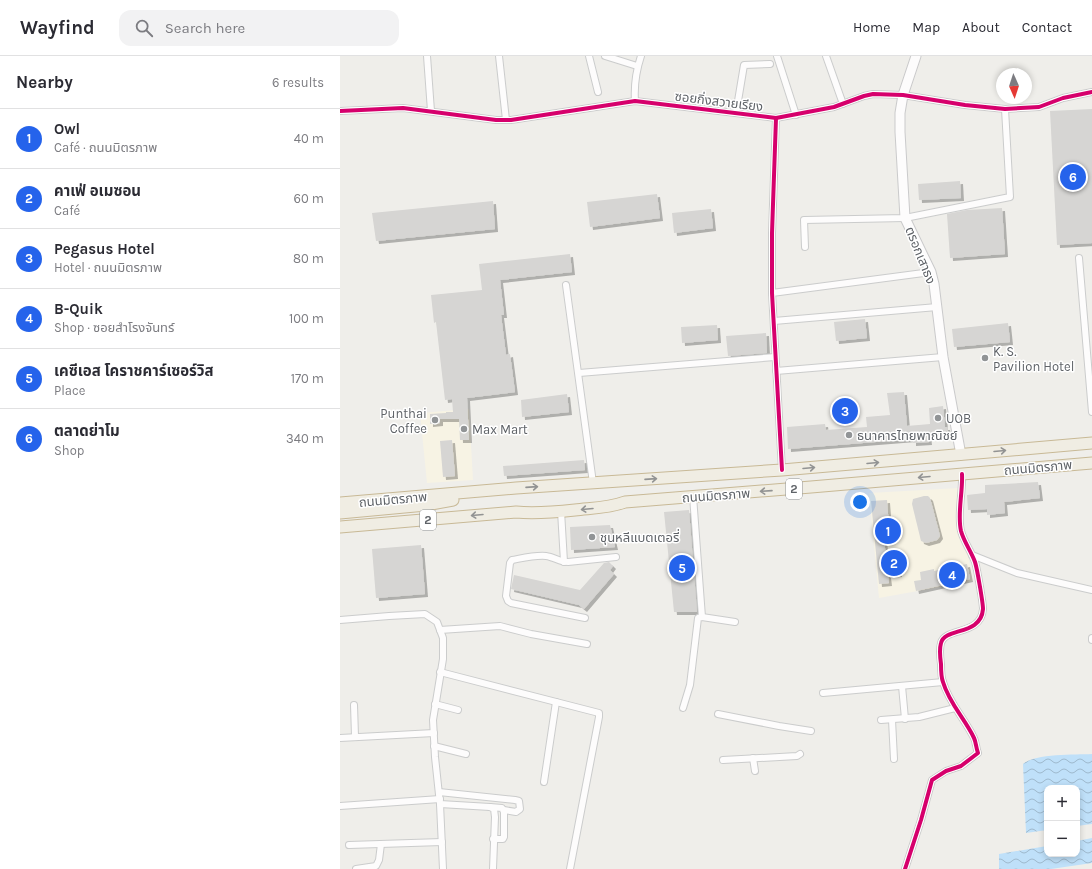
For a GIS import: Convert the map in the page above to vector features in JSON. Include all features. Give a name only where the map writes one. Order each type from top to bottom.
[{"type":"highway","name":"ถนนมิตรภาพ","points":[[340,503],[516,488],[782,470],[1092,444]]},
{"type":"highway","points":[[961,455],[962,474]]},
{"type":"highway","name":"ถนนมิตรภาพ","points":[[340,527],[516,512],[532,513],[561,511],[612,506],[625,502],[1092,462]]},
{"type":"highway","points":[[340,512],[426,505],[516,488]]},
{"type":"street","points":[[427,56],[431,111]]},
{"type":"street","points":[[499,56],[506,120]]},
{"type":"street","points":[[589,56],[598,92]]},
{"type":"street","points":[[605,56],[638,66]]},
{"type":"street","points":[[635,101],[634,86],[640,56]]},
{"type":"street","points":[[777,56],[796,115]]},
{"type":"street","points":[[826,56],[843,104]]},
{"type":"street","name":"ตรอกเสาธง","points":[[916,56],[903,95],[900,113],[905,218],[931,272],[934,284],[943,357],[961,455]]},
{"type":"street","points":[[736,113],[744,66],[770,64]]},
{"type":"street","name":"ซอยกิ่งสวายเรียง","points":[[340,111],[403,108],[506,120],[635,101],[776,118],[843,104],[873,94],[903,95],[965,105],[1005,109],[1039,107],[1063,98],[1092,92]]},
{"type":"street","points":[[805,247],[804,220],[905,218],[1010,197],[1005,109]]},
{"type":"street","points":[[776,118],[772,233],[772,293],[782,470]]},
{"type":"street","points":[[1079,258],[1092,412]]},
{"type":"street","points":[[772,293],[931,272]]},
{"type":"street","points":[[566,285],[593,483]]},
{"type":"street","points":[[774,321],[937,306]]},
{"type":"street","points":[[579,373],[776,357]]},
{"type":"street","points":[[776,371],[943,357]]},
{"type":"street","points":[[905,869],[932,780],[946,770],[961,766],[978,753],[974,739],[955,708],[943,682],[940,656],[941,641],[945,637],[977,624],[983,610],[976,564],[961,529],[960,517],[963,488],[962,474]]},
{"type":"street","points":[[693,496],[702,617]]},
{"type":"street","points":[[561,511],[564,562]]},
{"type":"street","points":[[972,555],[1017,573],[1092,590]]},
{"type":"street","points":[[585,618],[512,604],[507,599],[508,568],[512,560],[535,556],[547,556],[564,562],[616,557]]},
{"type":"street","points":[[340,620],[425,614],[437,622],[443,643],[443,660],[433,720],[434,746],[440,801],[443,869]]},
{"type":"street","points":[[683,708],[690,685],[698,618],[702,617],[735,622]]},
{"type":"street","points":[[440,630],[500,626],[531,634],[586,644]]},
{"type":"street","points":[[440,672],[597,712],[600,715],[570,869]]},
{"type":"street","points":[[823,692],[943,682]]},
{"type":"street","points":[[902,686],[905,719]]},
{"type":"street","points":[[544,782],[556,702]]},
{"type":"street","points":[[435,704],[458,710]]},
{"type":"street","points":[[354,705],[355,736]]},
{"type":"street","points":[[881,720],[905,719],[955,708]]},
{"type":"street","points":[[718,714],[811,731]]},
{"type":"street","points":[[892,720],[894,759]]},
{"type":"street","points":[[340,738],[355,736],[434,733]]},
{"type":"street","points":[[434,746],[466,754]]},
{"type":"street","points":[[723,760],[797,756],[800,754]]},
{"type":"street","points":[[753,758],[755,771]]},
{"type":"street","points":[[340,806],[440,801],[461,805],[502,808],[504,810],[516,812],[520,809],[519,801],[515,800],[439,792]]},
{"type":"street","points":[[461,805],[462,794]]},
{"type":"street","points":[[490,807],[494,809],[495,817],[493,869]]},
{"type":"street","points":[[494,839],[502,840],[504,837],[504,810]]},
{"type":"street","points":[[349,845],[442,842]]},
{"type":"street","points":[[356,869],[376,866],[379,860],[381,844]]},
{"type":"shaded area","points":[[469,409],[473,480],[427,483],[420,413]]},
{"type":"shaded area","points":[[959,488],[956,516],[958,533],[967,550],[973,581],[879,598],[869,493]]},
{"type":"water","points":[[1092,754],[1092,824],[1080,826],[1080,785],[1044,785],[1044,830],[1026,833],[1023,764],[1029,760],[1046,756]]},
{"type":"water","points":[[1092,838],[1092,863],[1051,869],[999,869],[999,854],[1044,846],[1044,857],[1080,857],[1080,840]]},
{"type":"building","points":[[1092,109],[1092,243],[1057,245],[1050,111]]},
{"type":"building","points":[[960,181],[961,198],[919,200],[918,184]]},
{"type":"building","points":[[657,194],[660,218],[590,227],[587,202]]},
{"type":"building","points":[[493,201],[495,229],[376,241],[372,213]]},
{"type":"building","points":[[1002,208],[1005,254],[950,258],[947,214],[967,210]]},
{"type":"building","points":[[711,209],[713,228],[674,233],[672,213]]},
{"type":"building","points":[[570,254],[572,272],[500,280],[504,315],[501,315],[506,355],[510,354],[515,392],[467,398],[469,440],[460,440],[459,419],[440,419],[440,423],[430,424],[430,414],[453,412],[452,399],[445,400],[436,322],[434,323],[431,295],[482,290],[479,264]]},
{"type":"building","points":[[865,319],[867,338],[836,341],[834,322]]},
{"type":"building","points":[[1008,323],[1010,342],[954,347],[952,329]]},
{"type":"building","points":[[717,325],[718,340],[682,343],[681,327]]},
{"type":"building","points":[[766,333],[767,353],[728,356],[726,336]]},
{"type":"building","points":[[904,392],[907,426],[930,424],[929,408],[943,406],[945,427],[947,427],[948,433],[928,434],[929,442],[913,443],[913,439],[788,449],[787,427],[825,424],[826,430],[867,427],[866,417],[890,415],[887,393]]},
{"type":"building","points":[[567,394],[569,412],[522,417],[521,400]]},
{"type":"building","points":[[452,440],[455,476],[443,477],[440,441]]},
{"type":"building","points":[[584,460],[585,470],[504,476],[503,466]]},
{"type":"building","points":[[1038,482],[1040,498],[1004,502],[1005,513],[987,515],[987,509],[968,510],[967,495],[985,493],[985,485]]},
{"type":"building","points":[[928,496],[930,498],[940,536],[937,540],[926,543],[921,541],[912,504],[913,499]]},
{"type":"building","points":[[887,500],[889,527],[883,528],[886,558],[897,557],[899,574],[888,575],[889,583],[879,584],[871,501]]},
{"type":"building","points":[[689,510],[697,612],[674,612],[664,512]]},
{"type":"building","name":"ชุนหลีแบตเตอรี่","points":[[610,525],[615,547],[571,550],[570,527]]},
{"type":"building","points":[[421,545],[425,594],[376,598],[372,549]]},
{"type":"building","points":[[609,562],[613,566],[610,570],[614,574],[584,609],[579,605],[511,589],[514,575],[580,590],[604,563]]},
{"type":"building","points":[[967,564],[970,579],[916,591],[914,581],[921,580],[920,572],[934,569],[934,571]]},
{"type":"cycle path","points":[[340,111],[403,108],[496,120],[511,120],[635,101],[776,118],[834,107],[873,94],[903,95],[965,105],[1005,109],[1039,107],[1063,98],[1092,92]]},
{"type":"cycle path","points":[[776,118],[772,233],[772,293],[782,470]]},
{"type":"cycle path","points":[[905,869],[932,780],[946,771],[961,766],[978,753],[974,738],[946,690],[942,678],[940,654],[941,643],[944,638],[976,623],[981,618],[983,609],[975,562],[961,531],[960,510],[962,474]]},
{"type":"place","name":"ตลาดย่าโม","points":[[1073,177]]},
{"type":"place","name":"K. S. Pavilion Hotel","points":[[985,358]]},
{"type":"place","name":"Pegasus Hotel","points":[[845,411]]},
{"type":"place","name":"UOB","points":[[938,418]]},
{"type":"place","name":"Punthai Coffee","points":[[435,420]]},
{"type":"place","name":"Max Mart","points":[[464,429]]},
{"type":"place","name":"ธนาคารไทยพาณิชย์","points":[[849,435]]},
{"type":"place","name":"Owl","points":[[888,531]]},
{"type":"place","name":"ชุนหลีแบตเตอรี่","points":[[592,537]]},
{"type":"place","name":"คาเฟ่ อเมซอน","points":[[894,563]]},
{"type":"place","name":"เคซีเอส โคราชคาร์เซอร์วิส","points":[[682,568]]},
{"type":"place","name":"B-Quik","points":[[952,575]]}]
